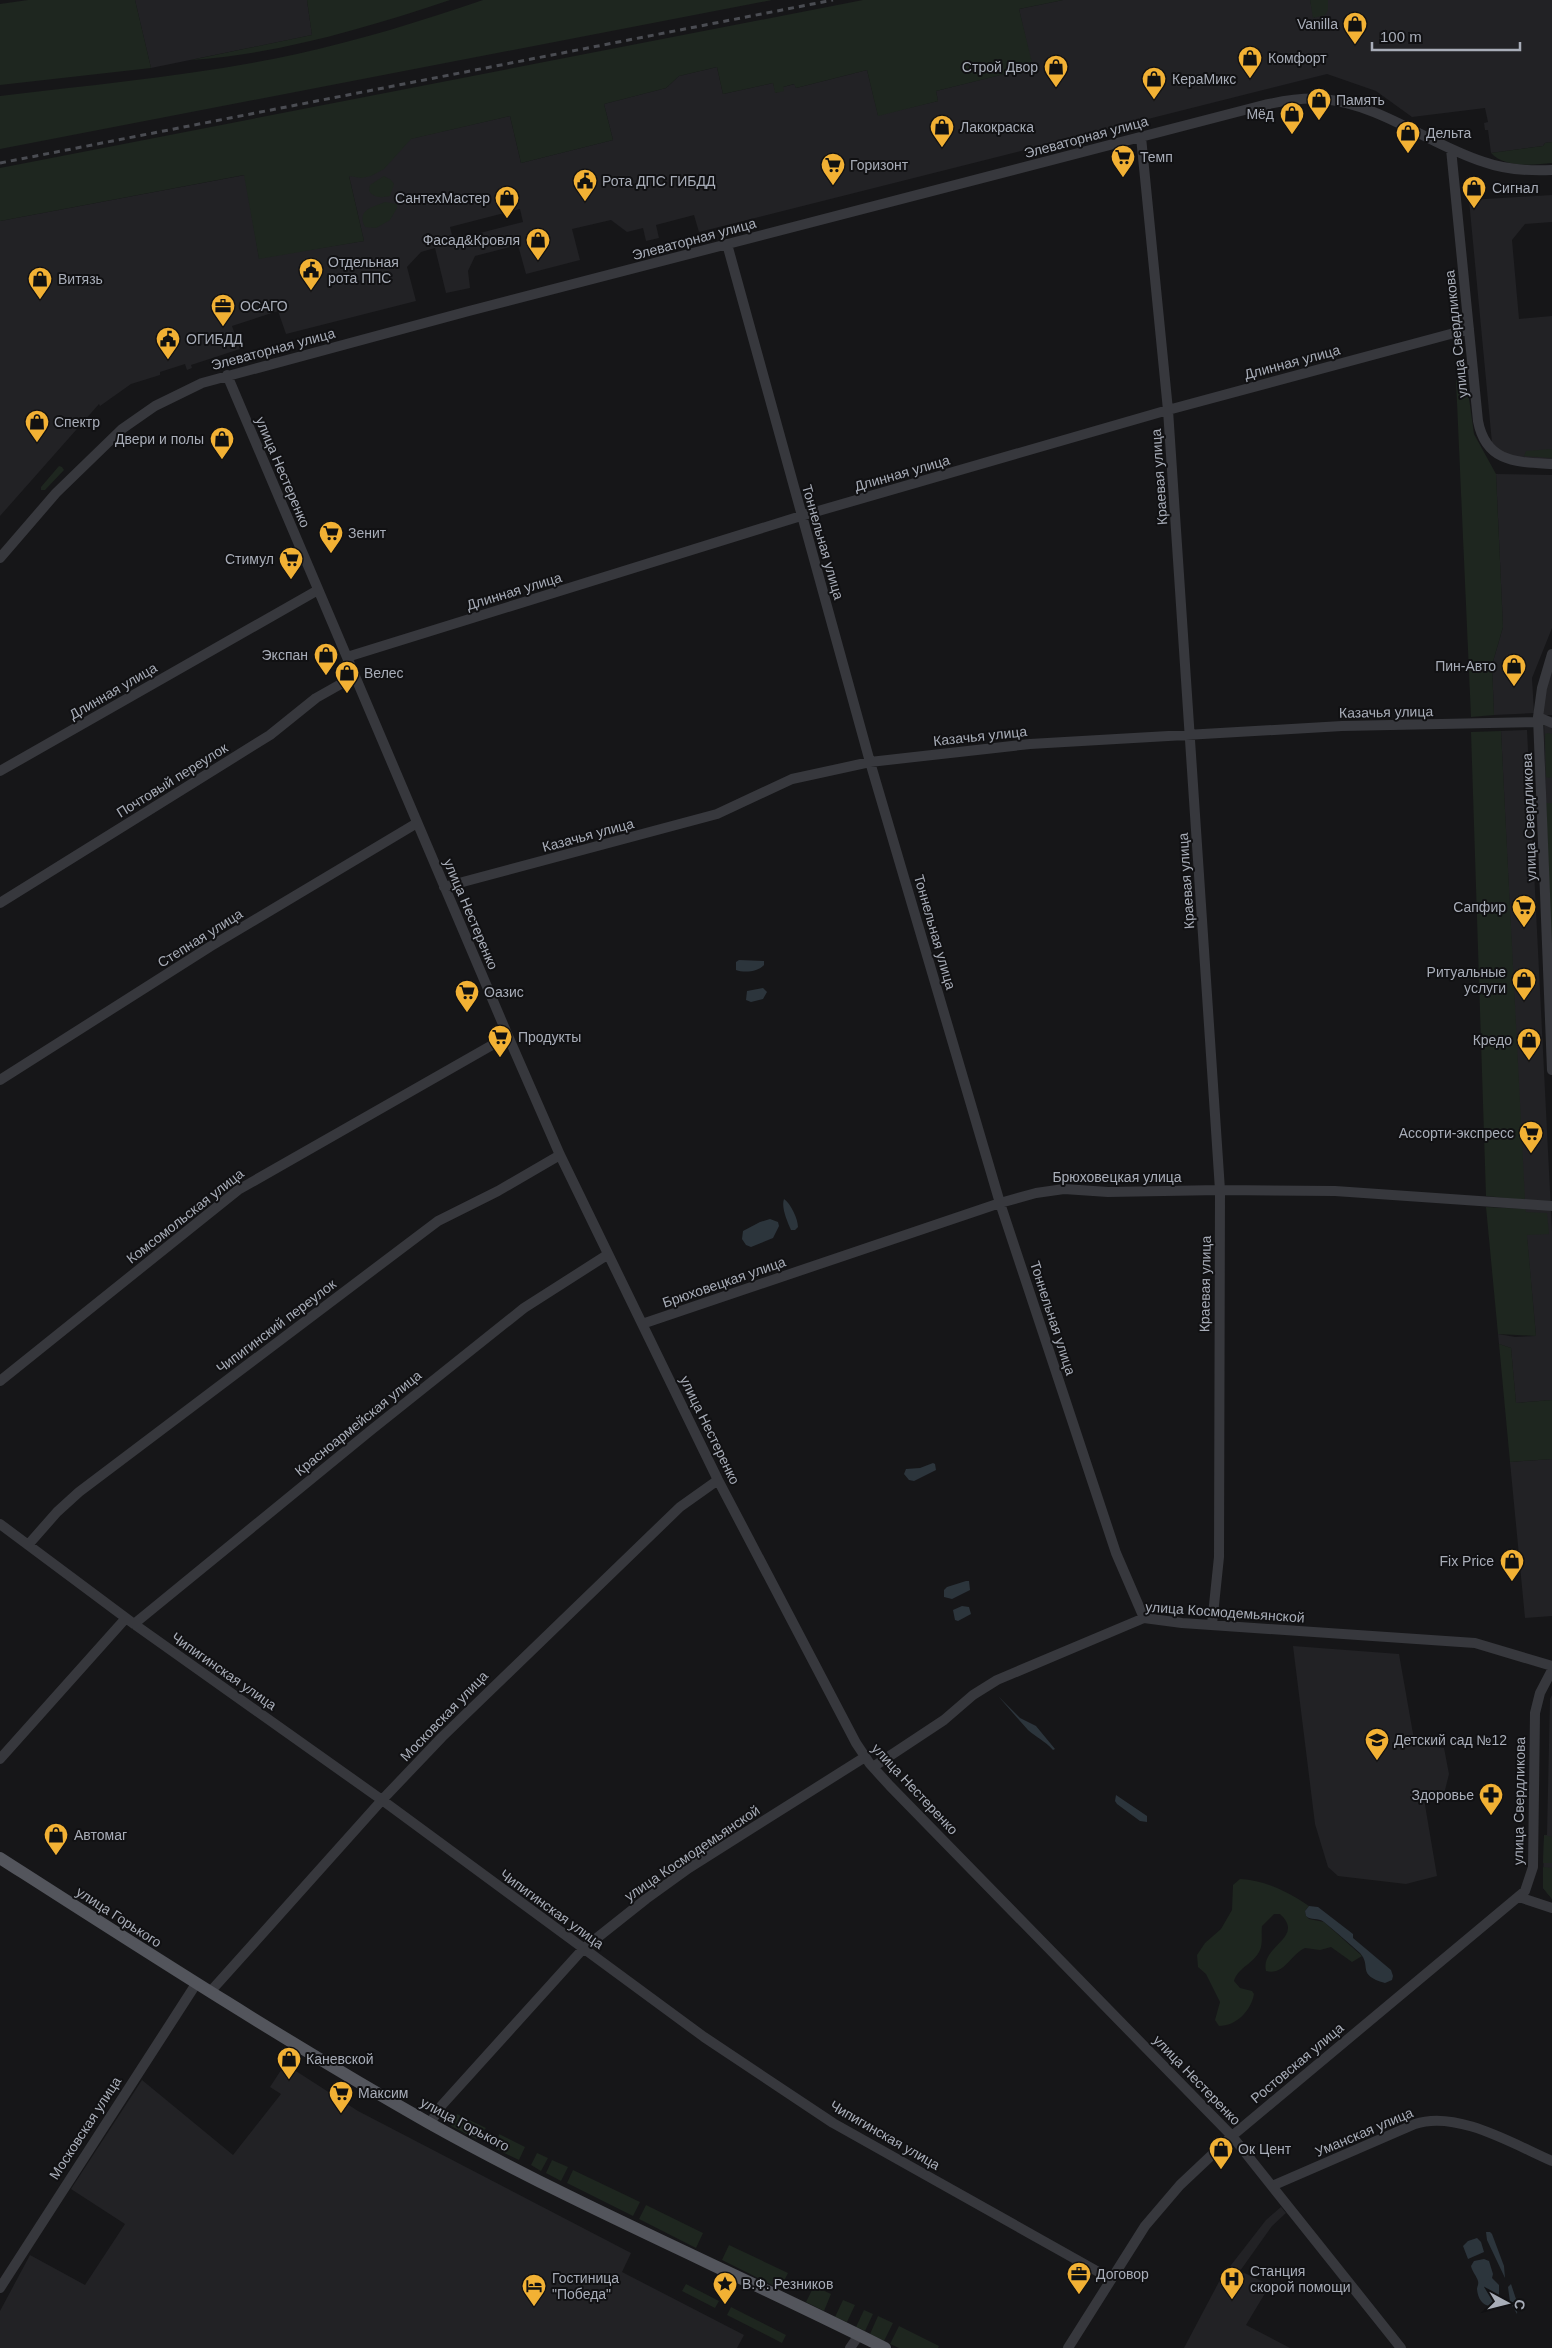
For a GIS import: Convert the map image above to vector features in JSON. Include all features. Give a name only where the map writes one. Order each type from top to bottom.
[{"type":"main road","name":"улица Горького","points":[[0,1858],[196,1984],[430,2124],[603,2212],[886,2348]]},
{"type":"street","name":"Элеваторная улица","points":[[0,558],[56,494],[122,429],[176,394],[227,375],[1278,102],[1316,99],[1362,108],[1451,148],[1497,166],[1552,170]]},
{"type":"street","name":"Краевая улица","points":[[1141,137],[1168,410],[1220,1190],[1219,1556],[1212,1624]]},
{"type":"street","name":"улица Свердликова","points":[[1451,148],[1478,421],[1484,440],[1491,449],[1508,460],[1552,464]]},
{"type":"street","name":"Тоннельная улица","points":[[727,244],[870,762],[1000,1203],[1116,1553],[1144,1618]]},
{"type":"street","name":"Длинная улица","points":[[347,657],[801,516],[1168,410],[1469,329]]},
{"type":"street","name":"улица Нестеренко","points":[[227,375],[560,1155],[718,1480],[856,1743],[873,1767],[1232,2136],[1401,2348]]},
{"type":"street","name":"Длинная улица","points":[[0,771],[318,590]]},
{"type":"street","name":"улица Свердликова","points":[[1552,654],[1542,688],[1539,719],[1552,1070]]},
{"type":"street","name":"Почтовый переулок","points":[[0,904],[270,735],[316,698],[355,676]]},
{"type":"street","name":"Казачья улица","points":[[444,887],[717,814],[792,779],[870,762],[1030,744],[1342,726],[1539,719]]},
{"type":"street","points":[[1539,719],[1552,723]]},
{"type":"street","name":"Степная улица","points":[[0,1080],[211,946],[417,823]]},
{"type":"street","name":"Комсомольская улица","points":[[0,1381],[238,1190],[508,1036]]},
{"type":"street","name":"Чипигинский переулок","points":[[28,1545],[57,1512],[79,1492],[438,1221],[498,1191],[560,1155]]},
{"type":"street","name":"Брюховецкая улица","points":[[642,1324],[1000,1203],[1057,1189],[1108,1192],[1220,1190],[1335,1191],[1552,1206]]},
{"type":"street","name":"Красноармейская улица","points":[[0,1758],[130,1621],[524,1308],[607,1255]]},
{"type":"street","name":"Московская улица","points":[[210,1992],[382,1800],[442,1737],[680,1507],[718,1480]]},
{"type":"street","name":"Чипигинская улица","points":[[0,1524],[130,1621],[382,1800],[583,1950],[704,2037],[833,2123],[1111,2279]]},
{"type":"street","name":"улица Космодемьянской","points":[[873,1767],[944,1720],[987,1685],[1144,1618],[1182,1623],[1475,1643],[1552,1668]]},
{"type":"street","name":"улица Свердликова","points":[[1519,1897],[1528,1886],[1533,1868],[1535,1713],[1540,1693],[1552,1668]]},
{"type":"street","name":"улица Космодемьянской","points":[[430,2124],[442,2105],[583,1950],[646,1899],[689,1868],[865,1757]]},
{"type":"street","points":[[1519,1897],[1552,1908]]},
{"type":"street","name":"Ростовская улица","points":[[1068,2348],[1158,2208],[1180,2185],[1232,2136],[1519,1897]]},
{"type":"street","name":"Московская улица","points":[[0,2288],[196,1984]]},
{"type":"street","name":"Уманская улица","points":[[1272,2186],[1428,2120],[1444,2120],[1462,2124],[1552,2161]]},
{"type":"street","points":[[850,2348],[859,2334]]},
{"type":"shaded area","points":[[28,0],[135,0],[151,68],[0,85],[0,4]]},
{"type":"shaded area","points":[[135,0],[307,0],[312,35],[151,68]]},
{"type":"shaded area","points":[[307,0],[450,0],[354,30],[289,46],[224,57],[191,60],[312,35]]},
{"type":"shaded area","points":[[483,0],[772,0],[0,149],[0,96],[224,68],[297,54],[414,23]]},
{"type":"shaded area","points":[[863,0],[1063,0],[1019,9],[1033,67],[936,91],[938,101],[878,116],[867,70],[796,88],[794,84],[783,87],[784,91],[775,93],[773,83],[723,94],[717,67],[679,76],[666,88],[604,104],[613,140],[521,163],[510,116],[411,139],[384,169],[371,176],[361,178],[349,176],[364,241],[259,259],[244,175],[0,221],[0,168]]},
{"type":"shaded area","points":[[1063,0],[1310,0],[1314,18],[1328,3],[1328,0],[1552,0],[1552,142],[1545,143],[1543,146],[1491,153],[1488,130],[1485,130],[1484,123],[1488,122],[1485,108],[1412,117],[1376,91],[1327,74],[699,232],[694,215],[656,225],[659,238],[646,241],[643,228],[627,232],[611,220],[572,229],[580,260],[526,274],[518,245],[475,256],[468,271],[470,288],[446,293],[435,248],[421,252],[407,267],[416,301],[286,334],[278,311],[232,326],[240,349],[191,365],[192,368],[187,370],[185,364],[160,372],[160,375],[131,384],[100,406],[99,404],[0,516],[0,221],[245,175],[259,258],[364,241],[344,154],[510,116],[521,163],[613,140],[604,104],[666,88],[679,76],[717,67],[723,94],[773,83],[776,93],[783,87],[795,84],[796,88],[867,70],[878,115],[938,101],[936,91],[1032,67],[1019,9]],"holes":[[[520,209],[523,222],[453,240],[450,227]]]},
{"type":"shaded area","points":[[1310,0],[1328,0],[1328,10],[1325,15],[1313,18]]},
{"type":"shaded area","points":[[1552,142],[1552,163],[1528,165],[1511,163],[1497,158],[1491,153],[1543,146],[1545,143]]},
{"type":"shaded area","points":[[384,176],[394,184],[390,196],[381,197],[373,195],[369,191],[370,185]]},
{"type":"shaded area","points":[[1552,195],[1552,222],[1525,224],[1512,240],[1519,319],[1552,316],[1552,460],[1520,458],[1503,454],[1492,443],[1469,200]]},
{"type":"shaded area","points":[[385,202],[397,204],[397,208],[390,220],[376,228],[365,227],[363,221],[364,213]]},
{"type":"shaded area","points":[[1456,380],[1468,391],[1474,434],[1496,474],[1503,627],[1492,665],[1494,715],[1471,717]]},
{"type":"shaded area","points":[[1552,449],[1552,458],[1524,456],[1526,451]]},
{"type":"shaded area","points":[[59,466],[64,470],[45,490],[41,490],[41,487]]},
{"type":"shaded area","points":[[1496,474],[1552,475],[1552,628],[1532,678],[1534,713],[1494,715],[1492,665],[1503,627]]},
{"type":"shaded area","points":[[1552,665],[1552,715],[1543,715],[1543,703]]},
{"type":"shaded area","points":[[1544,722],[1552,725],[1552,803],[1546,803]]},
{"type":"shaded area","points":[[1527,730],[1552,1231],[1552,1400],[1516,1403],[1511,1348],[1499,1344],[1498,1334],[1515,1337],[1536,1336],[1525,1217],[1501,731]]},
{"type":"shaded area","points":[[1501,731],[1525,1200],[1486,1196],[1471,732]]},
{"type":"shaded area","points":[[1545,734],[1552,734],[1552,777],[1549,778],[1546,777]]},
{"type":"shaded area","points":[[1546,803],[1552,803],[1552,970]]},
{"type":"shaded area","points":[[739,960],[764,961],[764,965],[747,972],[739,971],[736,970],[736,962]]},
{"type":"shaded area","points":[[763,988],[767,992],[763,999],[751,1002],[746,1000],[747,991]]},
{"type":"shaded area","points":[[784,1199],[789,1204],[798,1224],[795,1230],[791,1230],[786,1218],[783,1206]]},
{"type":"shaded area","points":[[1486,1207],[1525,1209],[1526,1212],[1547,1213],[1549,1234],[1527,1235],[1536,1336],[1498,1334]]},
{"type":"shaded area","points":[[770,1219],[778,1222],[779,1226],[773,1238],[751,1247],[746,1245],[742,1239],[743,1231]]},
{"type":"shaded area","points":[[1499,1344],[1511,1348],[1516,1403],[1552,1400],[1552,1459],[1510,1462]]},
{"type":"shaded area","points":[[1552,1459],[1552,1616],[1525,1618],[1510,1462]]},
{"type":"shaded area","points":[[933,1463],[936,1470],[914,1481],[909,1480],[904,1474],[906,1469],[920,1468]]},
{"type":"shaded area","points":[[969,1581],[970,1590],[952,1599],[944,1597],[944,1590],[947,1587]]},
{"type":"shaded area","points":[[962,1606],[969,1607],[971,1614],[958,1621],[955,1620],[953,1610]]},
{"type":"shaded area","name":"Детский сад №12","points":[[1293,1646],[1399,1654],[1415,1745],[1444,1748],[1449,1774],[1444,1794],[1424,1799],[1437,1876],[1406,1884],[1338,1876],[1328,1867],[1315,1824]]},
{"type":"shaded area","points":[[1552,1695],[1552,1899],[1543,1888],[1544,1835],[1547,1835],[1550,1699]]},
{"type":"shaded area","points":[[998,1696],[1020,1718],[1036,1726],[1055,1749],[1053,1750],[1028,1730]]},
{"type":"shaded area","points":[[1116,1795],[1147,1816],[1147,1822],[1140,1821],[1117,1804],[1115,1801]]},
{"type":"shaded area","points":[[1544,1835],[1552,1837],[1552,1863],[1543,1863]]},
{"type":"shaded area","points":[[1543,1867],[1552,1868],[1552,1899],[1543,1888]]},
{"type":"shaded area","points":[[1240,1879],[1268,1884],[1309,1906],[1305,1911],[1309,1919],[1324,1922],[1362,1956],[1352,1962],[1331,1947],[1320,1950],[1305,1948],[1282,1968],[1272,1972],[1266,1971],[1266,1962],[1269,1955],[1285,1936],[1288,1929],[1287,1922],[1280,1914],[1274,1914],[1262,1926],[1260,1950],[1254,1959],[1239,1972],[1234,1981],[1240,1988],[1252,1991],[1254,1994],[1250,2006],[1237,2020],[1219,2026],[1215,2020],[1220,2002],[1206,1974],[1198,1967],[1197,1955],[1205,1943],[1221,1929],[1232,1910],[1233,1885]]},
{"type":"shaded area","points":[[1309,1906],[1318,1907],[1353,1934],[1353,1938],[1391,1970],[1392,1980],[1385,1983],[1371,1977],[1366,1970],[1365,1962],[1360,1953],[1324,1922],[1306,1916],[1305,1911]]},
{"type":"shaded area","points":[[285,2064],[358,2111],[631,2253],[622,2272],[744,2335],[737,2348],[0,2348],[0,2311],[30,2255],[85,2285],[125,2224],[71,2189],[142,2080],[233,2155],[281,2094],[270,2087]]},
{"type":"shaded area","points":[[457,2114],[486,2128],[476,2139],[451,2126]]},
{"type":"shaded area","points":[[499,2134],[525,2147],[519,2160],[496,2149]]},
{"type":"shaded area","points":[[537,2153],[548,2158],[541,2171],[531,2165]]},
{"type":"shaded area","points":[[552,2160],[568,2167],[561,2181],[546,2173]]},
{"type":"shaded area","points":[[573,2170],[640,2202],[633,2216],[567,2183]]},
{"type":"shaded area","points":[[646,2205],[703,2233],[696,2248],[639,2219]]},
{"type":"shaded area","points":[[1281,2207],[1286,2213],[1272,2226],[1240,2271],[1270,2285],[1246,2325],[1290,2348],[1184,2348],[1221,2278],[1266,2220]]},
{"type":"shaded area","points":[[1486,2232],[1492,2234],[1504,2266],[1505,2278],[1487,2240]]},
{"type":"shaded area","points":[[1477,2238],[1481,2242],[1484,2252],[1468,2259],[1463,2246],[1468,2241]]},
{"type":"shaded area","points":[[729,2245],[788,2273],[780,2289],[722,2260]]},
{"type":"shaded area","points":[[1484,2259],[1489,2261],[1493,2274],[1492,2278],[1499,2285],[1499,2302],[1491,2306],[1484,2304],[1479,2298],[1478,2281],[1471,2266],[1474,2261]]},
{"type":"shaded area","points":[[686,2284],[719,2301],[715,2308],[682,2291]]},
{"type":"shaded area","points":[[1511,2284],[1518,2305],[1517,2314],[1510,2302],[1508,2287]]},
{"type":"shaded area","points":[[814,2286],[831,2294],[824,2311],[806,2302]]},
{"type":"shaded area","points":[[843,2300],[855,2305],[847,2322],[835,2317]]},
{"type":"shaded area","points":[[731,2307],[786,2335],[782,2343],[727,2315]]},
{"type":"shaded area","points":[[864,2310],[873,2314],[865,2331],[856,2327]]},
{"type":"shaded area","points":[[878,2316],[893,2323],[884,2341],[870,2334]]},
{"type":"shaded area","points":[[899,2326],[939,2346],[938,2348],[899,2348],[890,2344]]},
{"type":"railway","points":[[0,163],[833,0]]},
{"type":"place","name":"Vanilla","points":[[1355,45]]},
{"type":"place","name":"Комфорт","points":[[1250,79]]},
{"type":"place","name":"Строй Двор","points":[[1056,88]]},
{"type":"place","name":"КераМикс","points":[[1154,100]]},
{"type":"place","name":"Память","points":[[1319,121]]},
{"type":"place","name":"Мёд","points":[[1292,135]]},
{"type":"place","name":"Лакокраска","points":[[942,148]]},
{"type":"place","name":"Дельта","points":[[1408,154]]},
{"type":"place","name":"Темп","points":[[1123,178]]},
{"type":"place","name":"Горизонт","points":[[833,186]]},
{"type":"place","name":"Рота ДПС ГИБДД","points":[[585,202]]},
{"type":"place","name":"Сигнал","points":[[1474,209]]},
{"type":"place","name":"СантехМастер","points":[[507,219]]},
{"type":"place","name":"Фасад&Кровля","points":[[538,261]]},
{"type":"place","name":"Отдельная рота ППС","points":[[311,291]]},
{"type":"place","name":"Витязь","points":[[40,300]]},
{"type":"place","name":"ОСАГО","points":[[223,327]]},
{"type":"place","name":"ОГИБДД","points":[[168,360]]},
{"type":"place","name":"Спектр","points":[[37,443]]},
{"type":"place","name":"Двери и полы","points":[[222,460]]},
{"type":"place","name":"Зенит","points":[[331,554]]},
{"type":"place","name":"Стимул","points":[[291,580]]},
{"type":"place","name":"Экспан","points":[[326,676]]},
{"type":"place","name":"Пин-Авто","points":[[1514,687]]},
{"type":"place","name":"Велес","points":[[347,694]]},
{"type":"place","name":"Сапфир","points":[[1524,928]]},
{"type":"place","name":"Ритуальные услуги","points":[[1524,1001]]},
{"type":"place","name":"Оазис","points":[[467,1013]]},
{"type":"place","name":"Продукты","points":[[500,1058]]},
{"type":"place","name":"Кредо","points":[[1529,1061]]},
{"type":"place","name":"Ассорти-экспресс","points":[[1531,1154]]},
{"type":"place","name":"Fix Price","points":[[1512,1582]]},
{"type":"place","name":"Детский сад №12","points":[[1377,1761]]},
{"type":"place","name":"Здоровье","points":[[1491,1816]]},
{"type":"place","name":"Автомаг","points":[[56,1856]]},
{"type":"place","name":"Каневской","points":[[289,2080]]},
{"type":"place","name":"Максим","points":[[341,2114]]},
{"type":"place","name":"Ок Цент","points":[[1221,2170]]},
{"type":"place","name":"Договор","points":[[1079,2295]]},
{"type":"place","name":"Станция скорой помощи","points":[[1232,2300]]},
{"type":"place","name":"В.Ф. Резников","points":[[725,2305]]},
{"type":"place","name":"Гостиница \"Победа\"","points":[[534,2307]]}]
